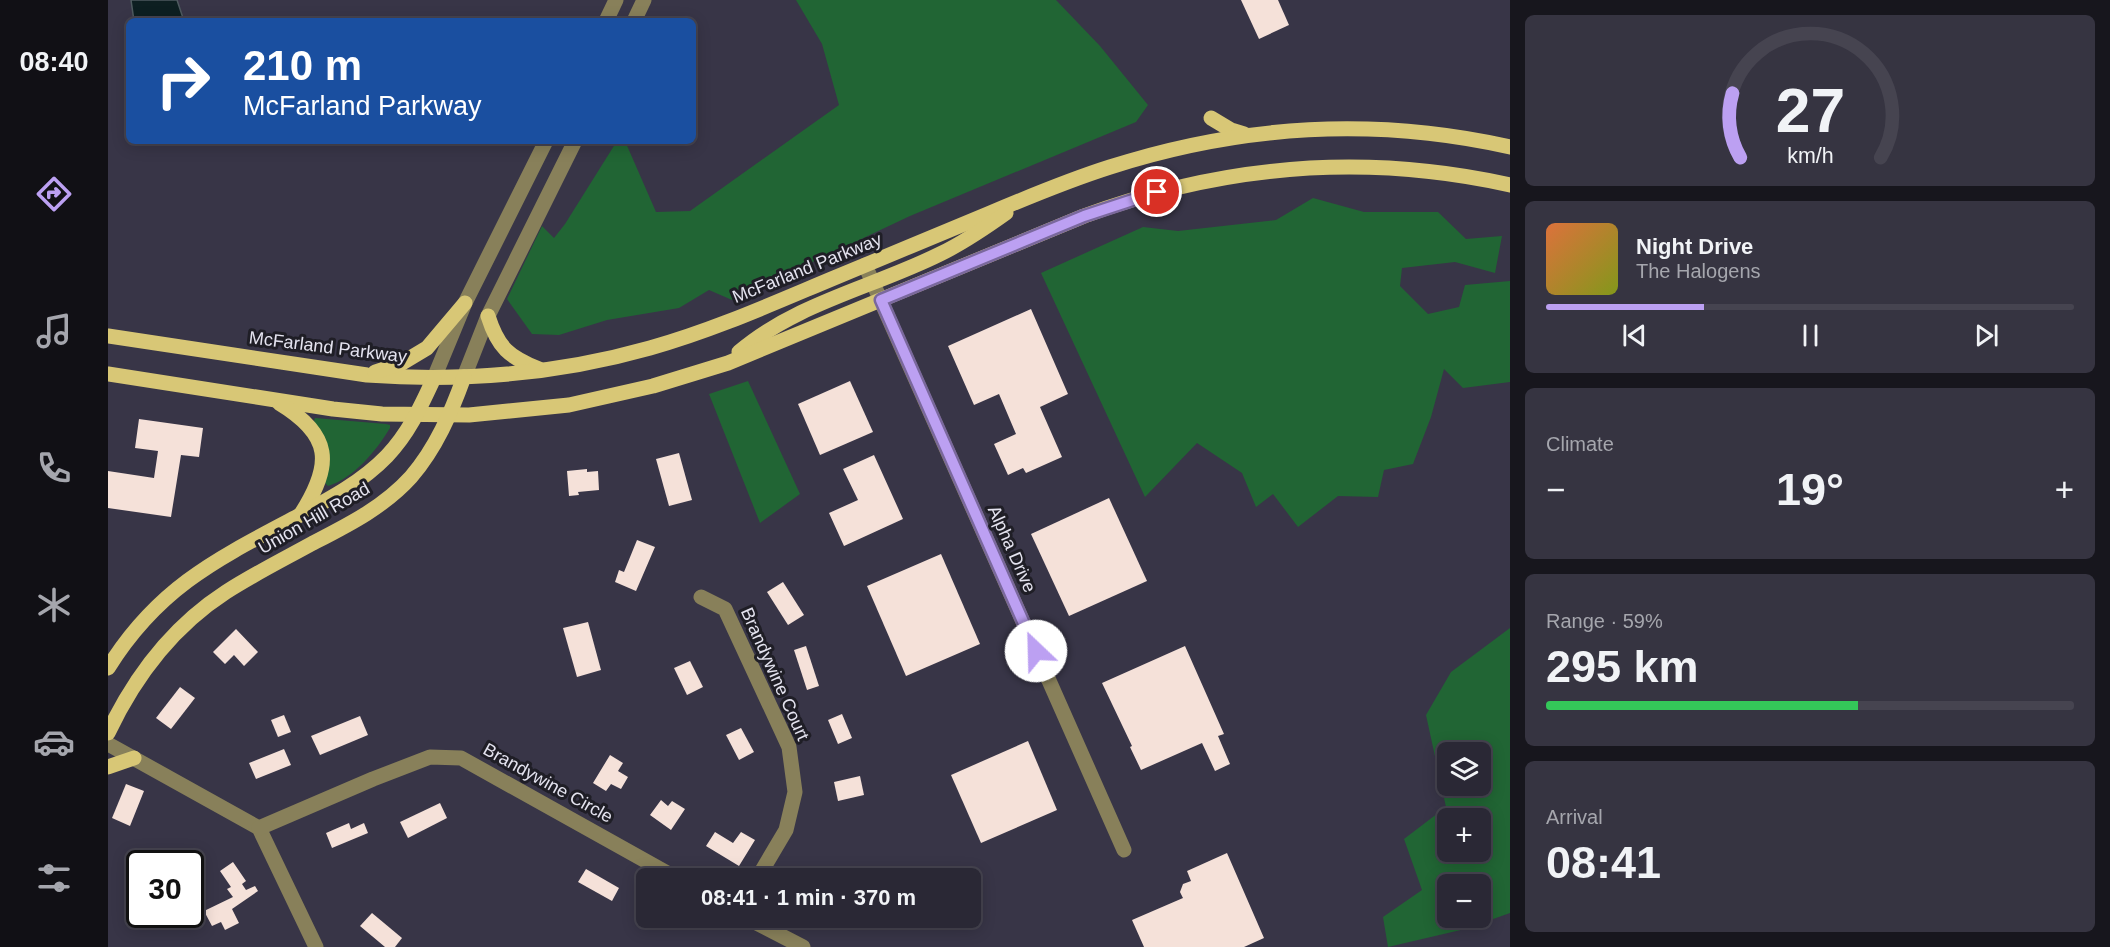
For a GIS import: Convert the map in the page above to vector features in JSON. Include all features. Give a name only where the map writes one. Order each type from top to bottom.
[{"type":"main road","points":[[1211,118],[1247,135]]},
{"type":"main road","name":"McFarland Parkway","points":[[108,336],[367,375],[434,378],[542,370],[615,357],[679,339],[740,317],[1088,174],[1199,143],[1298,129],[1369,128],[1441,134],[1510,147]]},
{"type":"main road","points":[[108,374],[356,412],[449,416],[521,411],[601,399],[669,382],[728,363],[1108,207],[1174,188],[1227,177],[1299,168],[1365,167],[1420,170],[1510,185]]},
{"type":"main road","points":[[728,363],[756,339],[789,318],[940,254],[973,236],[1024,199]]},
{"type":"main road","points":[[367,375],[402,363],[427,348],[465,303]]},
{"type":"main road","points":[[488,316],[500,344],[510,356],[542,370]]},
{"type":"main road","name":"Union Hill Road","points":[[108,734],[142,673],[159,650],[190,620],[246,579],[352,522],[385,500],[410,478],[423,462],[449,416],[464,377]]},
{"type":"main road","name":"Union Hill Road","points":[[108,668],[135,630],[172,591],[220,558],[351,486],[371,471],[402,439],[417,415],[434,378]]},
{"type":"main road","points":[[274,400],[295,413],[308,425],[322,448],[322,468],[317,484],[300,515]]},
{"type":"main road","points":[[108,766],[134,758]]},
{"type":"street","points":[[607,18],[616,0]]},
{"type":"street","points":[[635,18],[644,0]]},
{"type":"street","name":"Union Hill Road","points":[[434,378],[465,303],[544,144]]},
{"type":"street","name":"Union Hill Road","points":[[464,377],[488,316],[573,144]]},
{"type":"street","name":"Alpha Drive","points":[[865,265],[1124,850]]},
{"type":"street","name":"Brandywine Court","points":[[702,597],[725,609],[789,747],[795,792],[786,830],[764,868]]},
{"type":"street","points":[[108,744],[259,828],[316,947]]},
{"type":"street","name":"Brandywine Circle","points":[[259,828],[430,757],[461,758],[658,868]]},
{"type":"street","points":[[766,928],[803,947]]},
{"type":"green space","points":[[796,0],[1056,0],[1100,46],[1148,105],[1136,122],[910,216],[732,300],[709,290],[679,308],[607,320],[559,335],[532,334],[507,299],[542,226],[554,238],[615,144],[626,144],[656,212],[690,211],[839,105],[822,44]]},
{"type":"green space","points":[[1313,198],[1364,212],[1438,212],[1466,239],[1502,236],[1495,273],[1455,262],[1402,268],[1400,286],[1428,314],[1459,307],[1465,285],[1510,281],[1510,382],[1463,388],[1444,369],[1431,417],[1413,464],[1384,470],[1378,497],[1338,496],[1298,527],[1273,494],[1256,507],[1242,473],[1197,443],[1145,497],[1041,273],[1143,227],[1178,231],[1276,220]]},
{"type":"green space","points":[[748,381],[800,494],[760,523],[709,394]]},
{"type":"green space","points":[[315,418],[386,424],[390,425],[390,428],[364,463],[347,477],[328,486],[325,483],[328,463]]},
{"type":"green space","points":[[1510,628],[1510,913],[1491,920],[1491,874],[1437,874],[1437,928],[1468,928],[1388,947],[1383,917],[1422,890],[1404,839],[1437,814],[1437,862],[1491,862],[1491,808],[1445,808],[1444,796],[1491,796],[1491,742],[1437,742],[1437,766],[1426,715],[1451,672]]},
{"type":"shaded area","points":[[131,0],[177,0],[183,18],[134,18]]},
{"type":"building","points":[[1241,0],[1278,0],[1289,25],[1259,39]]},
{"type":"building","points":[[1031,309],[1068,394],[1040,407],[1062,457],[1026,473],[1023,468],[1008,475],[994,444],[1016,434],[999,394],[974,405],[948,346]]},
{"type":"building","points":[[850,381],[873,432],[820,455],[798,404]]},
{"type":"building","points":[[139,419],[203,428],[199,457],[181,455],[171,517],[108,508],[108,471],[154,478],[158,451],[135,448]]},
{"type":"building","points":[[679,453],[692,500],[669,506],[656,459]]},
{"type":"building","points":[[874,455],[903,519],[844,546],[829,513],[858,500],[843,469]]},
{"type":"building","points":[[587,469],[587,472],[598,471],[599,490],[578,492],[579,495],[569,496],[567,471]]},
{"type":"building","points":[[1109,498],[1147,581],[1069,616],[1031,534]]},
{"type":"building","points":[[637,540],[655,547],[636,591],[615,582],[619,570],[624,572]]},
{"type":"building","points":[[941,554],[980,644],[906,676],[867,586]]},
{"type":"building","points":[[783,582],[804,615],[788,625],[767,592]]},
{"type":"building","points":[[588,622],[601,670],[577,677],[563,628]]},
{"type":"building","points":[[236,629],[258,652],[244,666],[234,655],[225,664],[213,652]]},
{"type":"building","points":[[806,646],[819,686],[807,690],[794,650]]},
{"type":"building","points":[[1185,646],[1224,734],[1218,736],[1230,764],[1215,771],[1202,743],[1141,770],[1102,683]]},
{"type":"building","points":[[690,661],[703,687],[687,695],[674,668]]},
{"type":"building","points":[[180,687],[195,698],[171,729],[156,718]]},
{"type":"building","points":[[842,714],[852,738],[838,744],[828,720]]},
{"type":"building","points":[[284,715],[291,732],[278,737],[271,720]]},
{"type":"building","points":[[360,716],[368,735],[320,755],[311,736]]},
{"type":"building","points":[[741,728],[754,752],[739,760],[726,735]]},
{"type":"building","points":[[1028,741],[1057,810],[981,843],[951,775]]},
{"type":"building","points":[[284,749],[291,765],[256,779],[249,763]]},
{"type":"building","points":[[610,755],[623,763],[618,771],[628,777],[621,789],[611,784],[606,791],[593,783]]},
{"type":"building","points":[[860,776],[864,795],[838,801],[834,782]]},
{"type":"building","points":[[126,784],[144,791],[130,826],[112,818]]},
{"type":"building","points":[[661,800],[668,806],[672,801],[685,809],[671,830],[650,815]]},
{"type":"building","points":[[440,803],[447,818],[408,838],[400,822]]},
{"type":"building","points":[[349,823],[351,829],[364,823],[368,833],[332,848],[326,833]]},
{"type":"building","points":[[715,832],[733,843],[741,832],[755,840],[739,866],[706,846]]},
{"type":"building","points":[[1227,853],[1264,938],[1244,947],[1144,947],[1132,920],[1183,898],[1180,892],[1183,884],[1191,881],[1187,871]]},
{"type":"building","points":[[233,862],[246,881],[242,884],[246,890],[255,886],[258,891],[232,909],[239,923],[225,930],[221,922],[212,926],[204,911],[233,897],[227,889],[231,887],[220,871]]},
{"type":"building","points":[[586,869],[619,888],[612,901],[578,882]]},
{"type":"building","points":[[372,913],[402,938],[395,947],[385,947],[360,926]]},
{"type":"route","points":[[1036,651],[881,300],[1084,216],[1157,192]]}]
